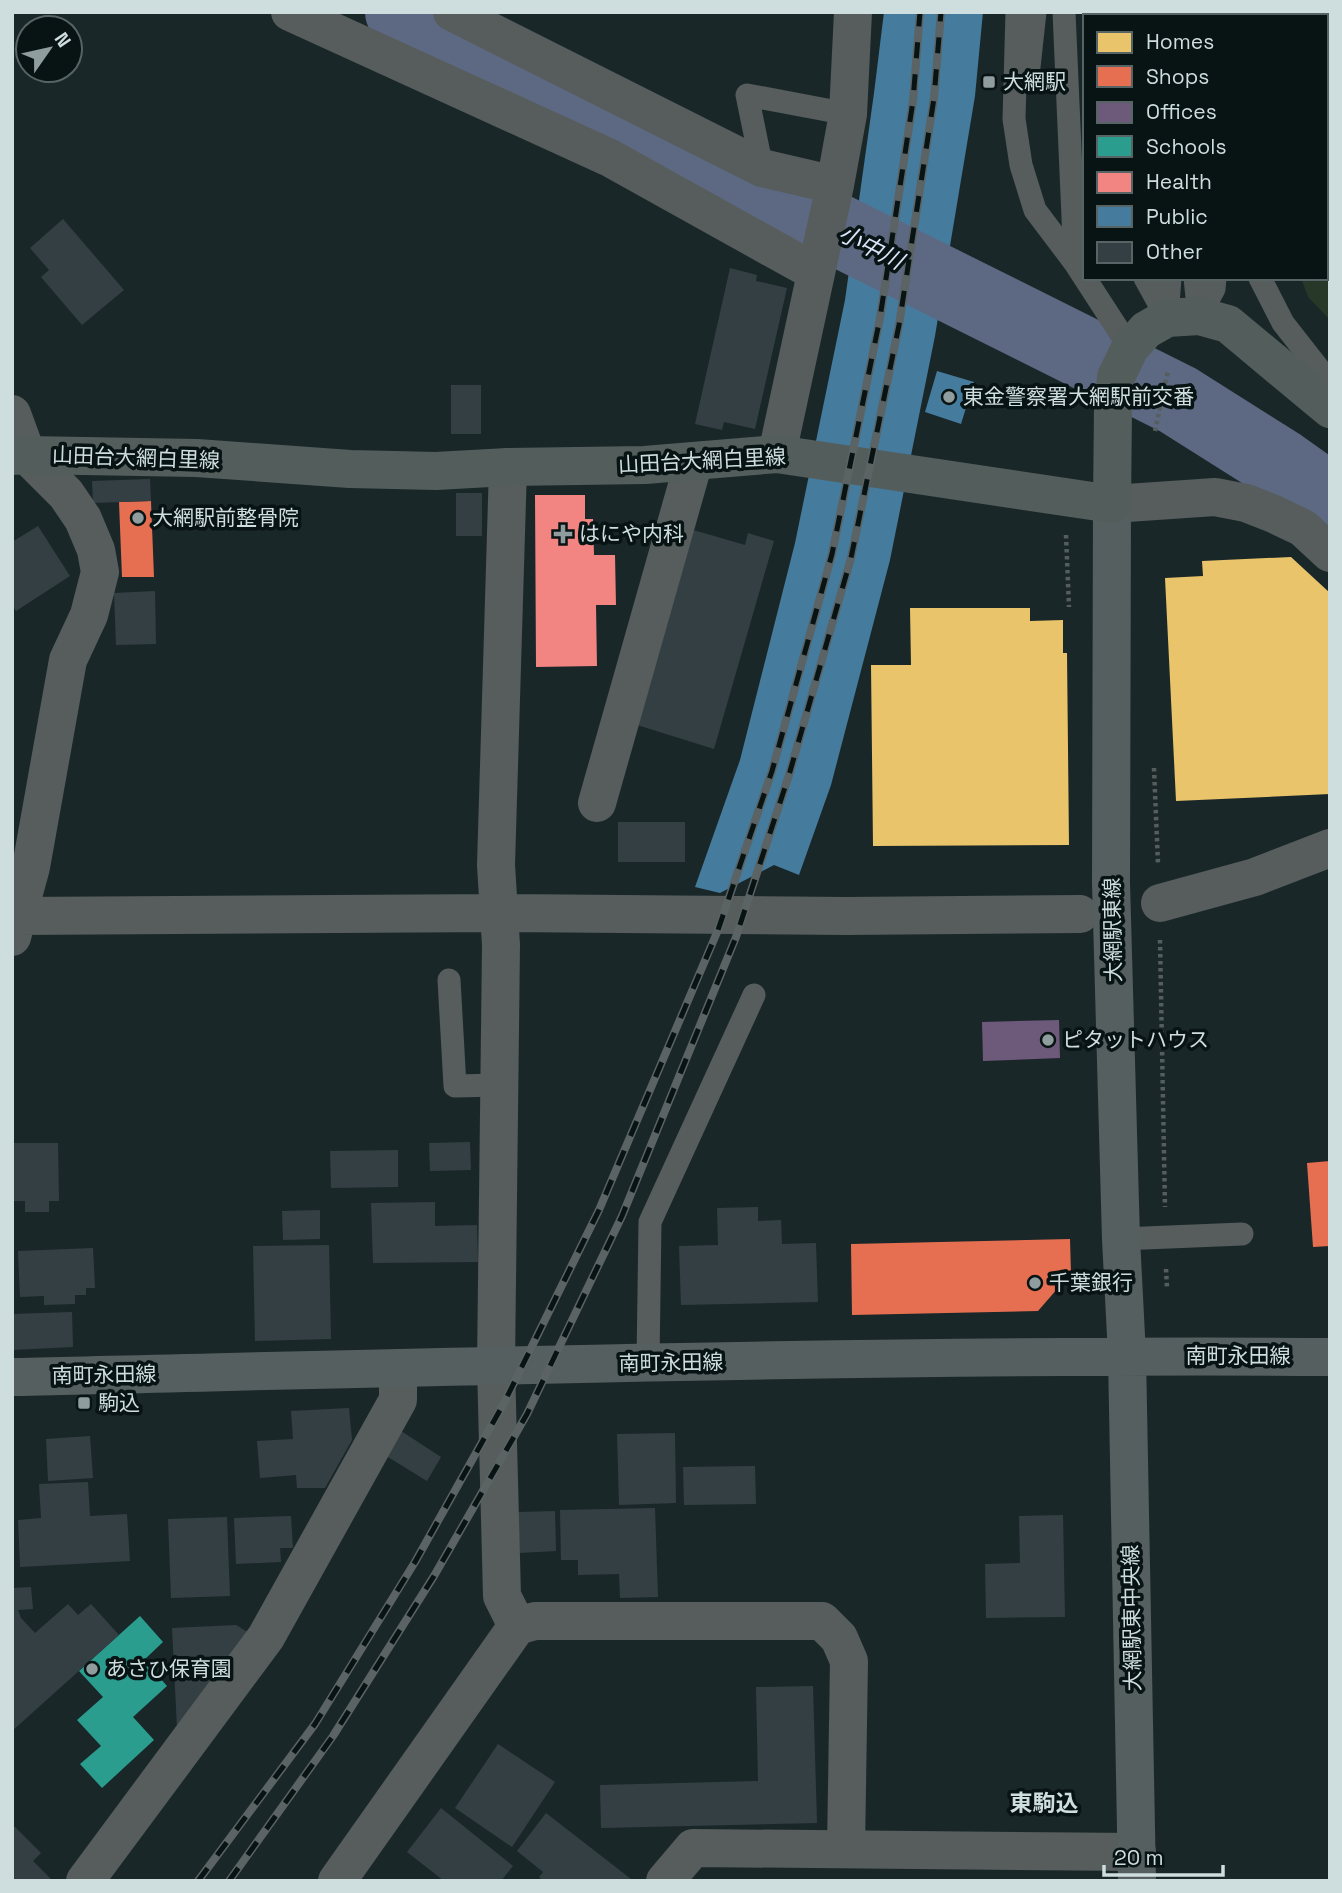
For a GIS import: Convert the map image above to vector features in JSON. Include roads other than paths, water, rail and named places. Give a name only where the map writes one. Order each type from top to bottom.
[{"type":"main road","points":[[1112,504],[1116,377],[1130,348],[1146,330],[1183,317],[1228,324],[1330,409]]},
{"type":"main road","name":"山田台大網白里線","points":[[20,456],[197,458],[350,469],[436,471],[645,465],[777,454],[1112,504]]},
{"type":"street","points":[[290,12],[610,158],[815,272]]},
{"type":"street","points":[[452,12],[762,169],[835,185]]},
{"type":"street","points":[[777,454],[848,114],[853,12]]},
{"type":"street","points":[[12,414],[20,456],[65,494],[83,519],[96,550],[100,572],[89,615],[68,660],[31,867],[14,924],[499,913],[846,916],[1080,914]]},
{"type":"street","points":[[597,803],[694,461]]},
{"type":"street","points":[[508,467],[496,865],[501,945],[496,1366],[502,1596],[517,1626]]},
{"type":"street","points":[[1112,504],[1216,497],[1236,501],[1274,514],[1303,528],[1330,553]]},
{"type":"street","name":"大網駅東線","points":[[1112,504],[1111,883],[1127,1355]]},
{"type":"street","points":[[1160,903],[1255,877],[1330,848]]},
{"type":"street","name":"南町永田線","points":[[12,1377],[1127,1355],[1330,1357]]},
{"type":"street","name":"大網駅東中央線","points":[[1127,1355],[1137,1866]]},
{"type":"street","points":[[85,1881],[266,1637],[398,1400],[397,1368]]},
{"type":"street","points":[[337,1881],[517,1626],[535,1621],[822,1621],[839,1638],[849,1661],[846,1849]]},
{"type":"street","points":[[665,1881],[693,1848],[846,1849],[1137,1866]]},
{"type":"lane","points":[[1017,12],[1014,119],[1021,164],[1035,210],[1075,233]]},
{"type":"lane","points":[[1021,164],[1035,12]]},
{"type":"lane","points":[[1064,12],[1075,233],[1074,263],[1083,277]]},
{"type":"lane","points":[[1079,12],[1083,109]]},
{"type":"lane","points":[[762,169],[747,95],[848,114]]},
{"type":"lane","points":[[1085,280],[1130,348]]},
{"type":"lane","points":[[1147,280],[1183,317]]},
{"type":"lane","points":[[1171,280],[1183,317]]},
{"type":"lane","points":[[1183,317],[1194,280]]},
{"type":"lane","points":[[1183,317],[1214,289],[1215,280]]},
{"type":"lane","points":[[1260,280],[1283,323],[1330,383]]},
{"type":"lane","points":[[449,980],[455,1086],[499,1085]]},
{"type":"lane","points":[[648,1363],[650,1222],[754,995]]},
{"type":"lane","points":[[1121,1239],[1242,1234]]},
{"type":"waterway","name":"小中川","points":[[401,12],[1178,400],[1281,465],[1330,500]]},
{"type":"railway","points":[[198,1881],[315,1724],[415,1562],[504,1403],[599,1210],[718,930],[772,771],[832,554],[880,318],[913,101],[920,12]]},
{"type":"railway","points":[[229,1881],[333,1736],[434,1576],[527,1414],[622,1216],[736,937],[789,775],[851,558],[899,325],[934,98],[941,12]]},
{"type":"railway","points":[[1328,16],[1330,21]]},
{"type":"railway","points":[[1328,170],[1330,174]]},
{"type":"place","name":"大網駅","points":[[989,82]]},
{"type":"place","name":"東金警察署大網駅前交番","points":[[949,397]]},
{"type":"place","name":"大網駅前整骨院","points":[[138,518]]},
{"type":"place","name":"はにや内科","points":[[563,534]]},
{"type":"place","name":"ピタットハウス","points":[[1048,1040]]},
{"type":"place","name":"千葉銀行","points":[[1035,1283]]},
{"type":"place","name":"駒込","points":[[84,1403]]},
{"type":"place","name":"あさひ保育園","points":[[92,1669]]},
{"type":"district","name":"東駒込","points":[[1044,1803]]}]
